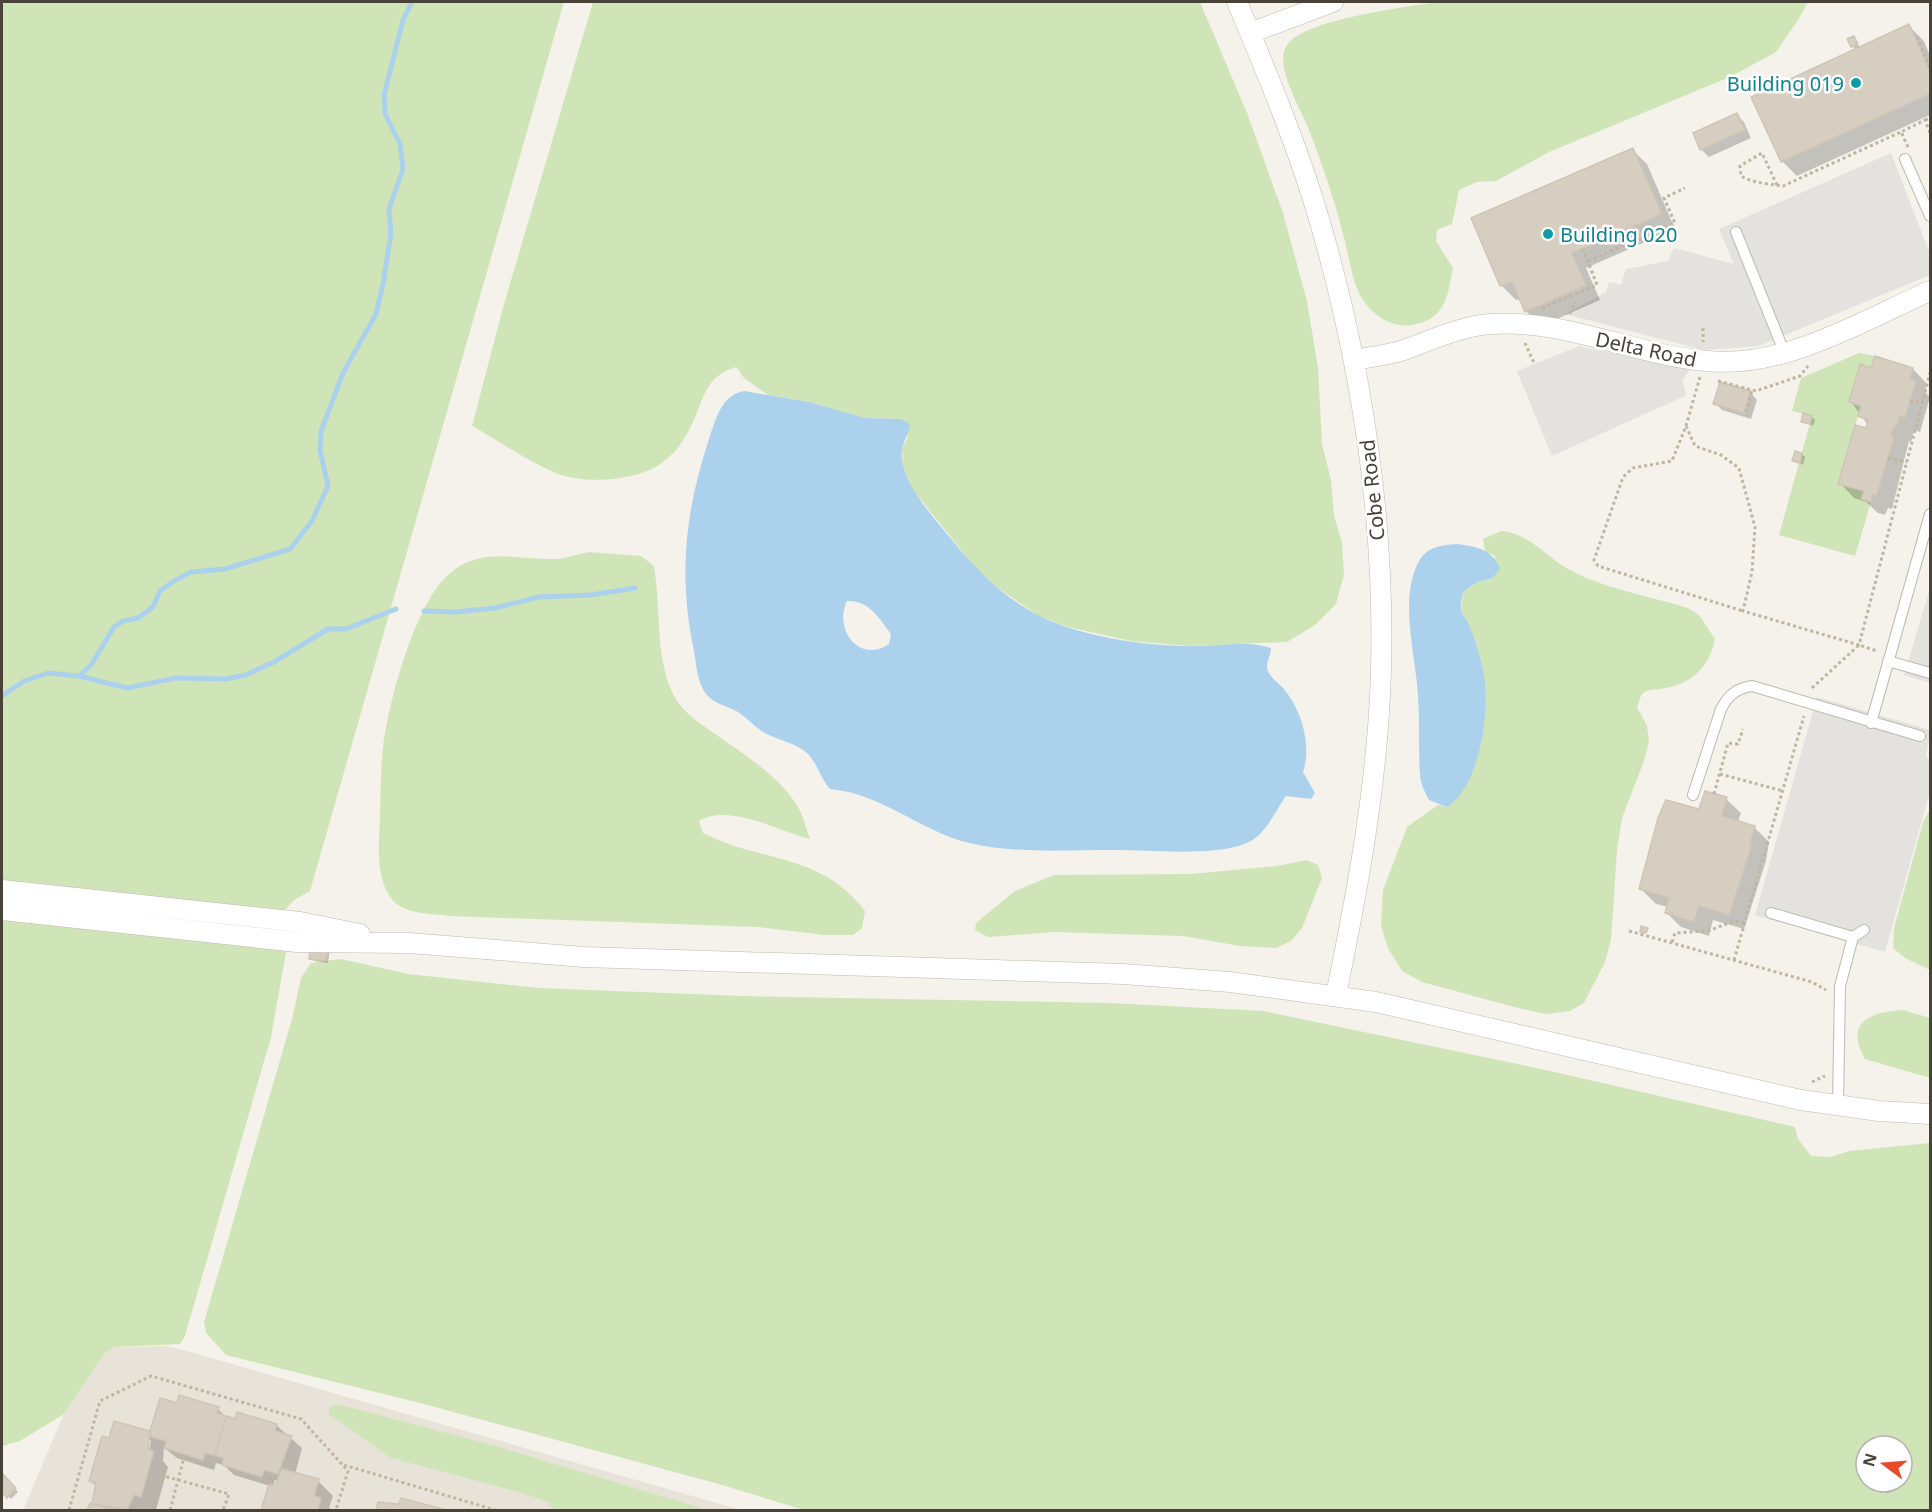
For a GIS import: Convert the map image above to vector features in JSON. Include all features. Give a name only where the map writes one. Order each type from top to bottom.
[{"type":"street","name":"Cobe Road","points":[[1237,2],[1319,219],[1355,360],[1369,444],[1381,583],[1381,671],[1368,824],[1336,995]]},
{"type":"street","points":[[1250,33],[1333,2]]},
{"type":"street","name":"Delta Road","points":[[1355,360],[1401,351],[1459,330],[1489,324],[1521,324],[1547,328],[1708,362],[1757,360],[1785,354],[1930,291]]},
{"type":"street","points":[[2,890],[277,919],[409,944]]},
{"type":"street","points":[[2,910],[275,939],[409,944],[596,958],[1123,974],[1230,981],[1336,995],[1838,1106],[1930,1114]]},
{"type":"lane","points":[[1907,155],[1930,216]]},
{"type":"lane","points":[[1736,232],[1785,354]]},
{"type":"lane","points":[[1871,723],[1930,514]]},
{"type":"lane","points":[[1889,658],[1930,673]]},
{"type":"lane","points":[[1693,795],[1721,709],[1727,698],[1742,687],[1752,686],[1920,736]]},
{"type":"lane","points":[[1771,913],[1853,936],[1864,930]]},
{"type":"lane","points":[[275,939],[277,919]]},
{"type":"lane","points":[[1838,1106],[1840,986],[1853,936]]},
{"type":"path","points":[[1917,37],[1930,68]]},
{"type":"path","points":[[1777,185],[1762,153],[1740,166],[1741,176],[1747,180],[1777,185],[1783,186],[1930,118]]},
{"type":"path","points":[[1925,120],[1930,133]]},
{"type":"path","points":[[1900,132],[1907,155]]},
{"type":"path","points":[[1587,261],[1675,223],[1664,198],[1685,188]]},
{"type":"path","points":[[1537,310],[1597,285],[1583,249]]},
{"type":"path","points":[[1568,318],[1575,302]]},
{"type":"path","points":[[1703,328],[1703,350]]},
{"type":"path","points":[[1521,334],[1534,363]]},
{"type":"path","points":[[1812,688],[1859,645],[1930,373]]},
{"type":"path","points":[[1746,412],[1754,390],[1700,376],[1686,426],[1672,461],[1633,468],[1623,477],[1594,560],[1598,566],[1859,645],[1889,658]]},
{"type":"path","points":[[1910,401],[1923,402]]},
{"type":"path","points":[[1686,426],[1695,446],[1720,455],[1739,468],[1755,527],[1752,572],[1743,611]]},
{"type":"path","points":[[1888,458],[1907,462]]},
{"type":"path","points":[[1734,960],[1805,716]]},
{"type":"path","points":[[1714,794],[1728,743],[1738,744],[1743,729]]},
{"type":"path","points":[[1720,774],[1783,791]]},
{"type":"path","points":[[1672,942],[1675,933],[1708,931],[1734,921],[1745,923]]},
{"type":"path","points":[[1629,931],[1812,982],[1826,989],[1828,995]]},
{"type":"path","points":[[1804,1083],[1826,1075],[1827,1067]]},
{"type":"path","points":[[69,1510],[100,1401],[151,1376],[301,1419],[348,1471],[336,1510]]},
{"type":"path","points":[[170,1510],[186,1454]]},
{"type":"path","points":[[343,1465],[495,1510]]},
{"type":"path","points":[[149,1472],[229,1494],[224,1510]]},
{"type":"shaded area","points":[[1891,153],[1930,254],[1930,275],[1759,346],[1703,350],[1565,314],[1606,292],[1609,282],[1621,285],[1626,269],[1668,261],[1674,248],[1734,264],[1719,229]]},
{"type":"shaded area","points":[[1579,346],[1690,369],[1682,381],[1687,395],[1552,456],[1517,371]]},
{"type":"shaded area","points":[[1930,588],[1930,683],[1904,675]]},
{"type":"shaded area","points":[[1817,697],[1930,730],[1926,757],[1930,759],[1930,792],[1885,952],[1755,915]]},
{"type":"shaded area","points":[[167,1346],[741,1510],[23,1510],[64,1414],[105,1353],[114,1347]]},
{"type":"green space","points":[[2,2],[564,2],[310,891],[294,900],[277,919],[2,890]]},
{"type":"green space","points":[[593,2],[1200,2],[1247,113],[1283,213],[1307,301],[1318,368],[1322,444],[1331,480],[1334,515],[1342,543],[1344,575],[1336,604],[1315,625],[1287,642],[1189,646],[1131,641],[1068,627],[1037,615],[997,587],[973,565],[914,491],[903,467],[902,449],[908,437],[901,419],[865,418],[809,402],[768,395],[744,378],[736,367],[718,376],[707,388],[693,422],[673,454],[653,468],[626,477],[596,480],[568,477],[524,457],[472,426],[504,304]]},
{"type":"green space","points":[[1438,2],[1808,2],[1776,52],[1732,76],[1549,152],[1496,181],[1477,182],[1459,190],[1452,224],[1437,230],[1436,241],[1453,268],[1444,303],[1440,310],[1427,321],[1401,325],[1380,317],[1359,293],[1328,181],[1286,75],[1283,64],[1284,54],[1287,45],[1297,36],[1334,21]]},
{"type":"green space","points":[[1859,353],[1875,356],[1871,368],[1861,364],[1849,402],[1861,406],[1838,483],[1864,491],[1861,499],[1871,502],[1855,556],[1779,535],[1812,416],[1792,411],[1801,378]]},
{"type":"green space","points":[[1501,531],[1528,540],[1560,564],[1582,576],[1612,587],[1688,608],[1699,615],[1715,639],[1708,659],[1696,674],[1680,684],[1648,690],[1641,695],[1637,707],[1647,726],[1649,741],[1644,761],[1622,818],[1617,850],[1611,940],[1605,962],[1584,1003],[1570,1011],[1546,1014],[1422,982],[1402,971],[1388,948],[1381,926],[1383,890],[1407,827],[1438,805],[1447,807],[1477,646],[1461,609],[1463,592],[1477,582],[1493,578],[1495,556],[1485,551],[1483,539]]},
{"type":"green space","points":[[589,552],[641,556],[654,566],[663,662],[676,699],[692,717],[751,759],[783,787],[799,809],[810,839],[754,820],[725,815],[711,816],[699,821],[703,833],[746,850],[809,868],[829,878],[847,892],[865,911],[862,928],[853,935],[824,935],[758,927],[450,916],[403,908],[391,898],[382,880],[379,859],[383,746],[402,665],[427,603],[449,574],[461,565],[474,560],[500,556],[558,559]]},
{"type":"green space","points":[[1930,809],[1930,970],[1905,958],[1893,948],[1894,928],[1923,822]]},
{"type":"green space","points":[[1307,860],[1318,865],[1322,878],[1302,928],[1291,941],[1276,948],[1240,946],[1183,936],[1054,932],[988,937],[975,930],[976,923],[1015,891],[1054,875],[1190,874],[1277,866]]},
{"type":"green space","points":[[2,910],[288,941],[271,1037],[185,1336],[180,1344],[114,1347],[105,1353],[64,1414],[20,1441],[2,1446]]},
{"type":"green space","points":[[341,959],[408,974],[539,988],[742,996],[1109,1003],[1263,1011],[1541,1069],[1795,1127],[1798,1139],[1811,1156],[1831,1157],[1849,1151],[1930,1143],[1930,1510],[804,1510],[722,1485],[424,1404],[226,1355],[206,1333],[204,1322],[292,1019],[301,978],[311,963]]},
{"type":"green space","points":[[1903,1010],[1930,1018],[1930,1078],[1865,1059],[1859,1046],[1857,1036],[1864,1021],[1880,1013]]},
{"type":"green space","points":[[333,1405],[341,1405],[496,1446],[707,1510],[554,1510],[548,1502],[522,1493],[391,1458],[329,1414],[329,1408]]},
{"type":"water","points":[[744,391],[809,402],[865,418],[901,419],[910,424],[902,450],[902,461],[919,498],[981,572],[1013,600],[1038,615],[1072,629],[1132,642],[1189,646],[1251,644],[1271,648],[1267,670],[1290,697],[1304,728],[1306,762],[1303,772],[1315,793],[1311,799],[1286,796],[1268,825],[1257,837],[1250,842],[1228,848],[1179,852],[1042,851],[1005,849],[969,843],[934,830],[866,797],[830,789],[808,754],[798,747],[763,732],[738,712],[711,699],[704,691],[698,676],[686,596],[686,544],[689,518],[694,492],[714,424],[720,409],[736,393]],"holes":[[[847,601],[855,601],[878,616],[891,634],[889,644],[868,650],[852,641],[846,633],[844,612]]]},
{"type":"water","points":[[1457,544],[1483,550],[1493,557],[1500,568],[1493,578],[1477,582],[1463,592],[1461,610],[1470,627],[1484,675],[1484,728],[1475,766],[1468,783],[1447,807],[1429,800],[1420,777],[1419,706],[1409,611],[1412,578],[1421,558],[1429,550],[1439,546]]},
{"type":"building","name":"Building 019","points":[[1909,24],[1930,71],[1930,94],[1781,162],[1751,97]]},
{"type":"building","points":[[1854,36],[1858,44],[1851,47],[1847,39]]},
{"type":"building","points":[[1737,113],[1745,130],[1700,150],[1693,133]]},
{"type":"building","name":"Building 020","points":[[1633,148],[1662,214],[1572,253],[1586,285],[1525,312],[1512,282],[1500,286],[1471,218]]},
{"type":"building","points":[[1875,356],[1913,368],[1910,379],[1916,381],[1905,418],[1900,416],[1896,428],[1894,427],[1891,436],[1894,437],[1877,495],[1873,494],[1871,502],[1861,499],[1864,491],[1838,484],[1855,425],[1866,428],[1868,420],[1858,416],[1861,406],[1849,402],[1860,364],[1871,368]]},
{"type":"building","points":[[1720,382],[1751,391],[1744,413],[1713,404]]},
{"type":"building","points":[[1803,413],[1812,416],[1810,424],[1801,422]]},
{"type":"building","points":[[1795,451],[1802,453],[1800,463],[1792,461]]},
{"type":"building","points":[[1705,791],[1727,797],[1722,816],[1755,826],[1750,844],[1752,845],[1729,915],[1699,906],[1694,922],[1665,913],[1669,898],[1639,889],[1658,818],[1666,800],[1699,809]]},
{"type":"building","points":[[1641,926],[1648,928],[1646,933],[1640,932]]},
{"type":"building","points":[[313,929],[329,931],[326,961],[309,959]]},
{"type":"building","points":[[179,1395],[219,1407],[217,1413],[226,1416],[215,1456],[205,1453],[203,1460],[164,1448],[166,1441],[151,1437],[150,1431],[160,1398],[177,1403]]},
{"type":"building","points":[[237,1412],[277,1424],[275,1431],[292,1436],[278,1474],[264,1470],[262,1477],[222,1465],[224,1458],[215,1456],[226,1416],[235,1419]]},
{"type":"building","points":[[114,1421],[150,1431],[148,1449],[154,1451],[141,1497],[134,1495],[127,1510],[92,1504],[96,1483],[89,1481],[102,1436],[109,1438]]},
{"type":"building","points":[[282,1469],[319,1479],[314,1496],[321,1498],[318,1510],[261,1510],[269,1484],[275,1486]]},
{"type":"building","points":[[3,1474],[16,1488],[7,1498],[2,1492]]},
{"type":"building","points":[[401,1498],[446,1510],[376,1510],[378,1502],[399,1504]]},
{"type":"building","points":[[90,1503],[92,1504],[116,1510],[87,1510]]},
{"type":"waterway","points":[[79,676],[91,665],[114,627],[123,621],[138,618],[153,607],[160,591],[174,581],[191,572],[225,569],[290,549],[312,521],[328,486],[320,450],[321,431],[343,373],[376,314],[383,284],[391,234],[389,209],[403,169],[400,144],[385,114],[384,95],[403,20],[412,2]]},
{"type":"waterway","points":[[424,611],[456,612],[495,608],[539,597],[591,595],[635,588]]},
{"type":"waterway","points":[[2,696],[24,681],[48,673],[79,676],[127,688],[176,678],[225,679],[246,675],[274,662],[328,629],[346,629],[396,609]]},
{"type":"place","name":"Building 019","points":[[1856,83]]},
{"type":"place","name":"Building 020","points":[[1548,234]]}]
